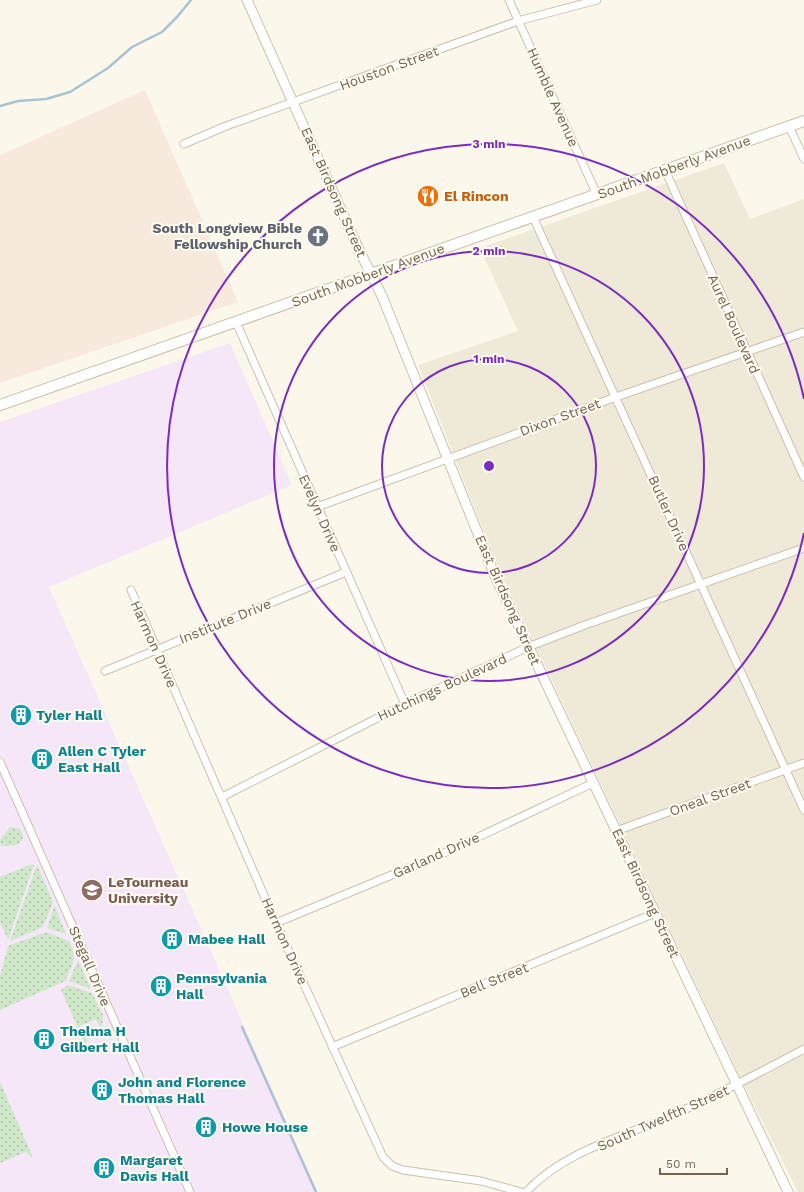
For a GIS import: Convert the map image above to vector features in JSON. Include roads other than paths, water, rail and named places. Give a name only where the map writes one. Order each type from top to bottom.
[{"type":"main road","name":"South Mobberly Avenue","points":[[0,405],[804,121]]},
{"type":"street","name":"East Birdsong Street","points":[[247,0],[382,296],[495,576],[788,1192]]},
{"type":"street","name":"Humble Avenue","points":[[508,0],[597,195]]},
{"type":"street","name":"Houston Street","points":[[184,144],[226,126],[518,21],[597,0]]},
{"type":"street","points":[[789,126],[804,159]]},
{"type":"street","name":"Aurel Boulevard","points":[[665,170],[804,477]]},
{"type":"street","name":"Butler Drive","points":[[533,216],[804,810]]},
{"type":"street","name":"Evelyn Drive","points":[[236,322],[405,704]]},
{"type":"street","name":"Dixon Street","points":[[317,507],[616,397],[804,332]]},
{"type":"street","name":"Hutchings Boulevard","points":[[222,797],[405,704],[528,647],[804,548]]},
{"type":"street","name":"Institute Drive","points":[[105,671],[346,572]]},
{"type":"street","name":"Harmon Drive","points":[[131,590],[276,923],[379,1151],[392,1166],[403,1170],[481,1181],[521,1192]]},
{"type":"street","name":"Stegall Drive","points":[[0,762],[190,1192]]},
{"type":"street","name":"Oneal Street","points":[[616,831],[804,764]]},
{"type":"street","name":"Garland Drive","points":[[276,923],[440,855],[593,783]]},
{"type":"street","name":"Bell Street","points":[[332,1047],[655,913]]},
{"type":"street","name":"South Twelfth Street","points":[[526,1192],[548,1171],[574,1156],[672,1115],[738,1085],[804,1049]]},
{"type":"waterway","points":[[0,106],[18,101],[46,99],[70,92],[108,68],[132,47],[162,32],[191,0]]},
{"type":"waterway","points":[[242,1027],[316,1192]]},
{"type":"place","name":"El Rincon","points":[[428,196]]},
{"type":"place","name":"South Longview Bible Fellowship Church","points":[[318,236]]},
{"type":"place","name":"Tyler Hall","points":[[21,715]]},
{"type":"place","name":"Allen C Tyler East Hall","points":[[42,759]]},
{"type":"place","name":"LeTourneau University","points":[[92,890]]},
{"type":"place","name":"Mabee Hall","points":[[172,939]]},
{"type":"place","name":"Pennsylvania Hall","points":[[161,986]]},
{"type":"place","name":"Thelma H Gilbert Hall","points":[[44,1039]]},
{"type":"place","name":"John and Florence Thomas Hall","points":[[102,1090]]},
{"type":"place","name":"Howe House","points":[[206,1127]]},
{"type":"place","name":"Margaret Davis Hall","points":[[104,1168]]}]
